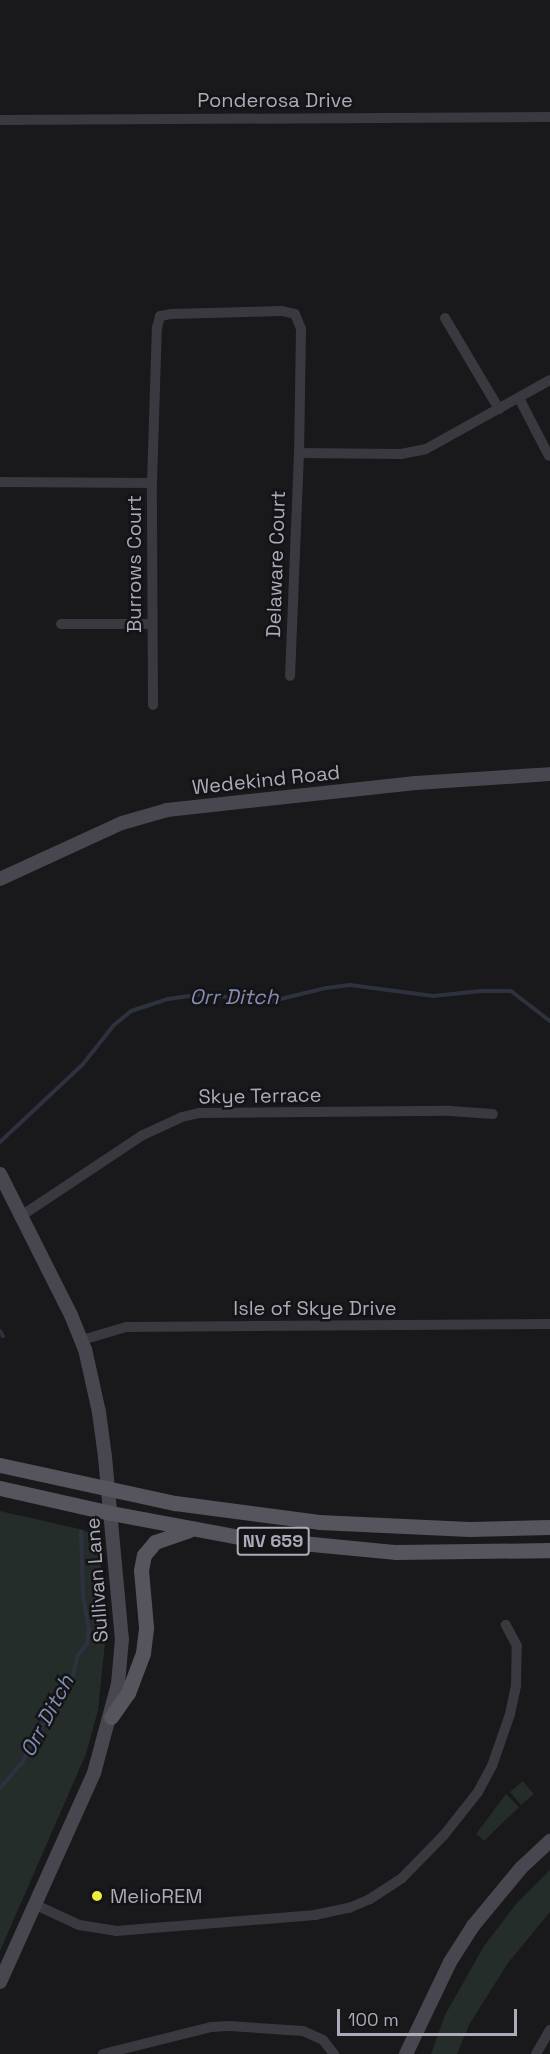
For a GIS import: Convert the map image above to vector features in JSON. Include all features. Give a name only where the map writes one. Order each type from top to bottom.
[{"type":"main road","name":"NV 659","points":[[0,1465],[175,1503],[319,1522],[469,1529],[550,1527]]},
{"type":"main road","name":"NV 659","points":[[0,1488],[239,1538],[396,1552],[550,1551]]},
{"type":"main road","points":[[111,1717],[128,1693],[143,1653],[146,1627],[141,1570],[144,1555],[155,1542],[191,1529]]},
{"type":"street","name":"Ponderosa Drive","points":[[0,120],[550,117]]},
{"type":"street","name":"Burrows Court","points":[[153,705],[152,483],[157,328],[160,316],[282,311],[295,314],[301,329],[299,453]]},
{"type":"street","points":[[446,318],[499,409]]},
{"type":"street","points":[[299,453],[392,454],[426,449],[550,380]]},
{"type":"street","points":[[519,398],[549,456]]},
{"type":"street","name":"Delaware Court","points":[[290,676],[299,453]]},
{"type":"street","points":[[0,482],[152,483]]},
{"type":"street","points":[[61,624],[152,624]]},
{"type":"street","name":"Wedekind Road","points":[[0,879],[122,823],[166,810],[416,783],[550,774]]},
{"type":"street","name":"Skye Terrace","points":[[21,1216],[143,1135],[166,1122],[190,1115],[450,1111],[493,1114]]},
{"type":"street","name":"Sullivan Lane","points":[[0,1174],[81,1340],[99,1412],[109,1490],[122,1639],[118,1684],[111,1717],[87,1792],[0,1982]]},
{"type":"street","name":"Isle of Skye Drive","points":[[81,1340],[126,1327],[550,1324]]},
{"type":"street","points":[[34,1904],[79,1924],[116,1931],[322,1914],[350,1908],[370,1899],[402,1878],[444,1835],[478,1792],[492,1766],[510,1714],[516,1685],[517,1646],[506,1624]]},
{"type":"street","points":[[406,2054],[450,1962],[474,1926],[521,1868],[550,1841]]},
{"type":"street","points":[[103,2054],[211,2027],[229,2026],[303,2031],[322,2040],[334,2054]]},
{"type":"street","points":[[536,2054],[550,2030]]},
{"type":"shaded area","points":[[0,1511],[84,1530],[93,1535],[99,1547],[106,1634],[98,1710],[86,1754],[0,1951]]},
{"type":"shaded area","points":[[523,1781],[534,1794],[521,1805],[510,1792]]},
{"type":"shaded area","points":[[506,1794],[519,1807],[484,1841],[476,1834]]},
{"type":"shaded area","points":[[550,1870],[550,1912],[508,1963],[469,2025],[457,2054],[431,2054],[445,2015],[484,1946],[516,1904]]},
{"type":"waterway","name":"Orr Ditch","points":[[0,1142],[83,1064],[114,1025],[131,1011],[168,999],[202,994],[268,1002],[326,988],[350,985],[433,996],[481,991],[511,991],[550,1021]]},
{"type":"waterway","name":"Orr Ditch","points":[[0,1331],[3,1336]]},
{"type":"waterway","name":"Orr Ditch","points":[[0,1788],[22,1763],[35,1736],[54,1712],[73,1675],[78,1655],[87,1644],[89,1630],[83,1595],[81,1532]]},
{"type":"place","name":"MelioREM","points":[[97,1896]]}]
